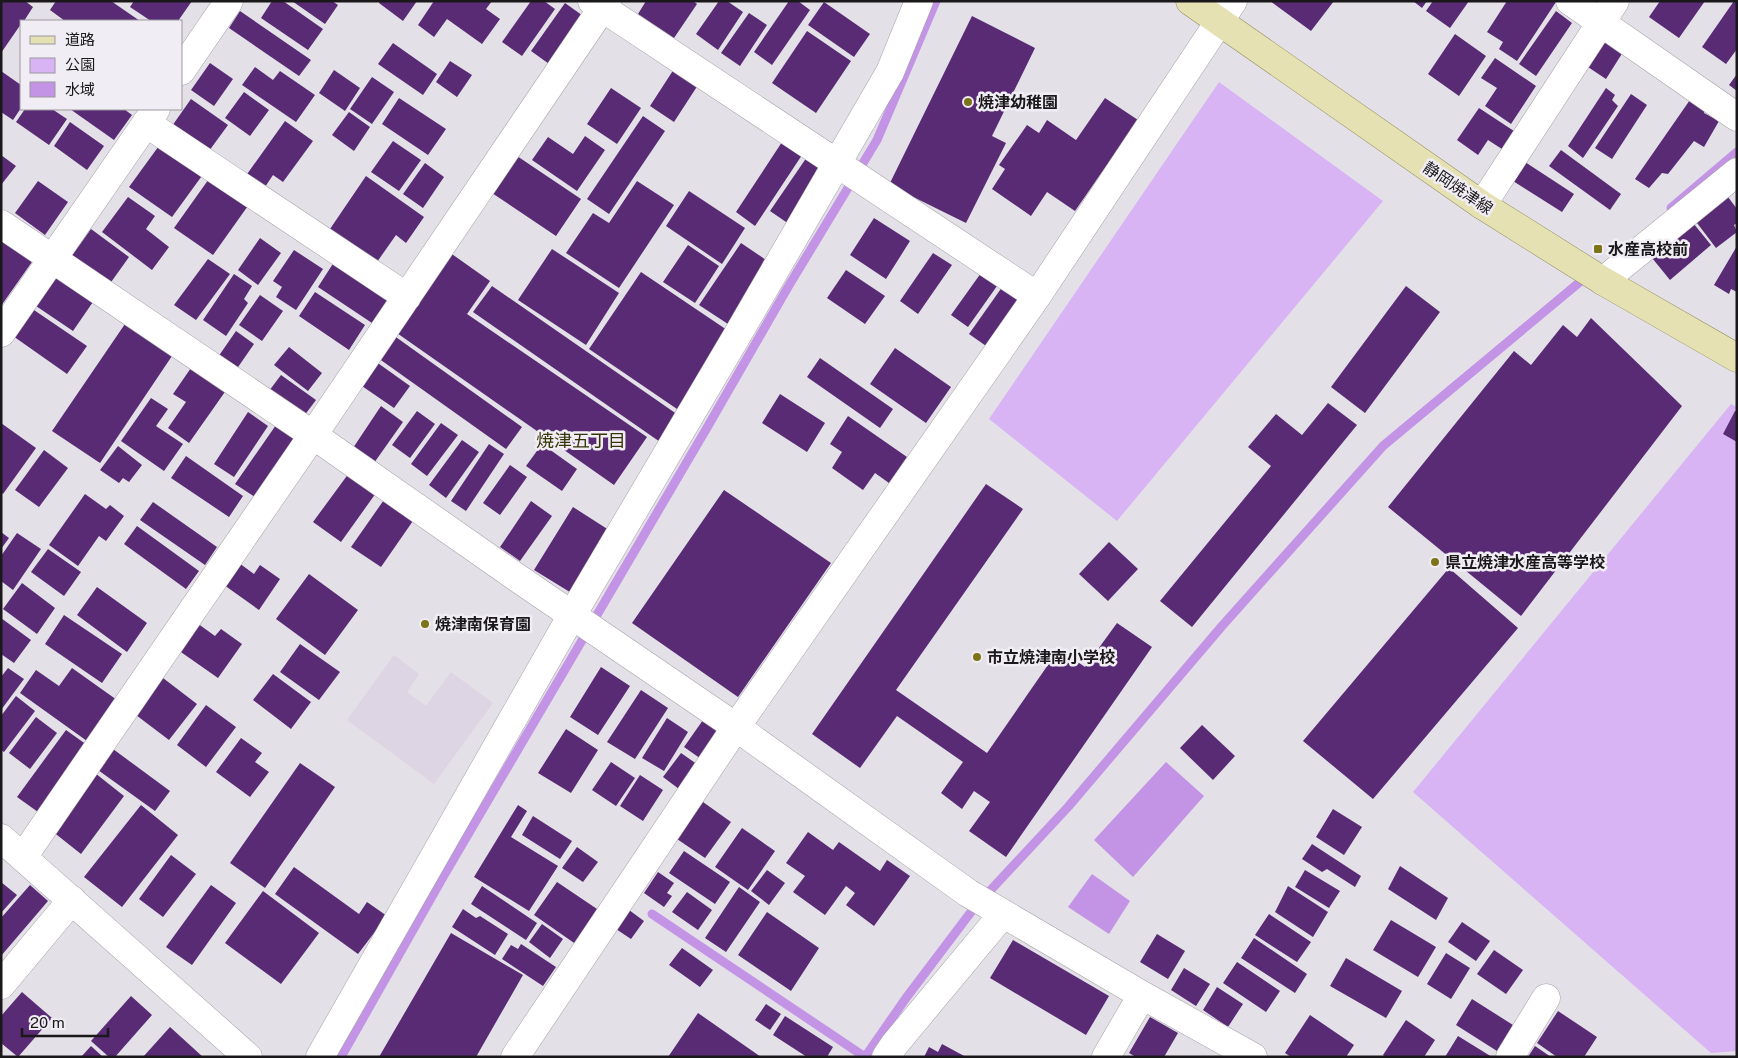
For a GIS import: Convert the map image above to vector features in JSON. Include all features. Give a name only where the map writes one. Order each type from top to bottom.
[{"type":"main road","name":"静岡焼津線","points":[[1190,1],[1226,11],[1482,205],[1603,280],[1737,358]]},
{"type":"street","points":[[182,70],[228,1]]},
{"type":"street","points":[[320,1057],[572,615],[890,72],[919,1]]},
{"type":"street","points":[[1570,1],[1607,12],[1737,117]]},
{"type":"street","points":[[23,856],[407,297],[600,4],[1036,296]]},
{"type":"street","points":[[515,1057],[736,727],[1036,296],[1226,11]]},
{"type":"street","points":[[1482,205],[1607,12]]},
{"type":"street","points":[[1,334],[151,116],[407,297]]},
{"type":"street","points":[[1603,280],[1737,172]]},
{"type":"street","points":[[1,224],[313,435],[736,727],[968,893],[1142,995],[1253,1057]]},
{"type":"street","points":[[1,838],[248,1057]]},
{"type":"street","points":[[1,985],[72,900]]},
{"type":"street","points":[[886,1057],[1003,914]]},
{"type":"street","points":[[1106,1057],[1142,995]]},
{"type":"street","points":[[1510,1057],[1546,998]]},
{"type":"shaded area","points":[[394,655],[419,674],[407,692],[426,706],[451,672],[493,703],[434,784],[347,720]]},
{"type":"green space","points":[[1219,82],[1383,201],[1117,521],[989,419]]},
{"type":"green space","points":[[1731,404],[1737,407],[1737,1051],[1711,1053],[1413,792]]},
{"type":"water","points":[[1166,762],[1204,796],[1133,877],[1094,840]]},
{"type":"water","points":[[1092,874],[1130,901],[1109,934],[1068,907]]},
{"type":"building","points":[[1,1],[25,1],[33,7],[25,20],[20,20],[20,25],[1,53]]},
{"type":"building","points":[[56,1],[111,1],[139,20],[64,20],[50,10]]},
{"type":"building","points":[[134,1],[192,1],[179,20],[150,20],[130,7]]},
{"type":"building","points":[[272,1],[283,1],[323,29],[308,50],[261,18]]},
{"type":"building","points":[[292,1],[332,1],[338,5],[325,24]]},
{"type":"building","points":[[380,1],[417,1],[403,21],[379,3]]},
{"type":"building","points":[[434,1],[492,1],[486,9],[500,19],[482,44],[447,19],[434,37],[418,25]]},
{"type":"building","points":[[531,1],[544,1],[555,9],[522,56],[502,42]]},
{"type":"building","points":[[646,1],[693,1],[697,4],[674,38],[638,14]]},
{"type":"building","points":[[719,1],[727,1],[743,12],[718,50],[696,34]]},
{"type":"building","points":[[789,1],[798,1],[810,10],[772,65],[754,52]]},
{"type":"building","points":[[1270,1],[1334,1],[1311,31]]},
{"type":"building","points":[[1413,1],[1427,1],[1422,8]]},
{"type":"building","points":[[1433,1],[1469,1],[1450,28],[1426,11]]},
{"type":"building","points":[[1507,1],[1556,2],[1517,61],[1499,49],[1503,42],[1487,32]]},
{"type":"building","points":[[1660,1],[1705,1],[1679,38],[1649,17]]},
{"type":"building","points":[[1734,1],[1737,1],[1737,49],[1726,64],[1702,47]]},
{"type":"building","points":[[824,2],[870,34],[854,57],[808,25]]},
{"type":"building","points":[[565,3],[586,18],[552,66],[531,51]]},
{"type":"building","points":[[240,11],[311,60],[299,76],[229,28]]},
{"type":"building","points":[[1556,11],[1572,23],[1536,76],[1519,64]]},
{"type":"building","points":[[749,13],[767,25],[740,66],[721,53]]},
{"type":"building","points":[[972,16],[1035,48],[992,136],[1006,143],[966,223],[889,185]]},
{"type":"building","points":[[807,31],[851,61],[816,113],[772,83]]},
{"type":"building","points":[[1455,34],[1486,56],[1459,96],[1428,74]]},
{"type":"building","points":[[1605,40],[1623,52],[1606,79],[1588,67]]},
{"type":"building","points":[[393,43],[437,74],[423,95],[378,64]]},
{"type":"building","points":[[1495,58],[1536,86],[1511,124],[1485,106],[1497,88],[1481,78]]},
{"type":"building","points":[[450,61],[472,75],[457,97],[436,82]]},
{"type":"building","points":[[210,63],[233,79],[214,106],[191,90]]},
{"type":"building","points":[[255,67],[273,80],[280,71],[315,95],[296,122],[242,85]]},
{"type":"building","points":[[674,69],[698,85],[674,122],[650,106]]},
{"type":"building","points":[[334,70],[360,88],[345,111],[319,93]]},
{"type":"building","points":[[1,71],[20,84],[20,110],[13,120],[1,112]]},
{"type":"building","points":[[1737,74],[1737,91],[1729,85]]},
{"type":"building","points":[[372,77],[394,92],[372,124],[350,109]]},
{"type":"building","points":[[611,88],[641,108],[617,144],[587,124]]},
{"type":"building","points":[[1606,88],[1615,95],[1612,100],[1618,106],[1583,158],[1568,146]]},
{"type":"building","points":[[244,92],[269,110],[250,136],[225,118]]},
{"type":"building","points":[[1631,94],[1647,105],[1612,159],[1595,148]]},
{"type":"building","points":[[1692,97],[1705,106],[1704,113],[1719,121],[1704,147],[1694,141],[1668,174],[1662,173],[1649,188],[1635,179]]},
{"type":"building","points":[[399,98],[446,129],[428,155],[382,124]]},
{"type":"building","points":[[1105,98],[1138,120],[1075,211],[1047,192],[1031,216],[992,189],[1005,169],[999,165],[1027,125],[1039,133],[1047,120],[1076,140]]},
{"type":"building","points":[[191,99],[228,125],[209,151],[172,126]]},
{"type":"building","points":[[1479,108],[1517,133],[1505,151],[1488,140],[1478,155],[1457,140]]},
{"type":"building","points":[[24,110],[54,110],[67,119],[49,145],[16,122]]},
{"type":"building","points":[[71,110],[125,110],[132,115],[114,140]]},
{"type":"building","points":[[349,112],[370,127],[354,151],[332,135]]},
{"type":"building","points":[[643,116],[665,131],[609,214],[587,199]]},
{"type":"building","points":[[285,121],[313,141],[283,182],[273,175],[263,190],[245,177]]},
{"type":"building","points":[[70,122],[104,146],[87,170],[54,146]]},
{"type":"building","points":[[585,136],[605,150],[577,191],[532,160],[548,137],[573,154]]},
{"type":"building","points":[[784,139],[804,152],[755,226],[736,212]]},
{"type":"building","points":[[393,141],[421,160],[399,191],[371,172]]},
{"type":"building","points":[[161,143],[204,173],[172,217],[129,187]]},
{"type":"building","points":[[1561,150],[1621,194],[1610,210],[1549,166]]},
{"type":"building","points":[[809,154],[828,167],[789,224],[770,211]]},
{"type":"building","points":[[1,155],[16,166],[1,185]]},
{"type":"building","points":[[517,156],[581,199],[556,236],[492,193]]},
{"type":"building","points":[[1525,162],[1574,194],[1562,212],[1513,181]]},
{"type":"building","points":[[425,163],[444,177],[423,208],[403,194]]},
{"type":"building","points":[[211,176],[250,203],[213,255],[174,228]]},
{"type":"building","points":[[366,176],[424,217],[406,243],[396,235],[377,262],[330,229]]},
{"type":"building","points":[[38,181],[68,202],[45,235],[15,213]]},
{"type":"building","points":[[637,181],[674,205],[619,288],[566,253],[593,213],[609,223]]},
{"type":"building","points":[[689,191],[745,228],[722,264],[666,226]]},
{"type":"building","points":[[1725,193],[1737,209],[1737,223],[1734,225],[1737,232],[1716,248],[1694,219]]},
{"type":"building","points":[[128,197],[155,216],[146,229],[169,247],[152,270],[102,232]]},
{"type":"building","points":[[874,218],[910,241],[886,279],[850,255]]},
{"type":"building","points":[[1689,218],[1711,245],[1670,280],[1648,253]]},
{"type":"building","points":[[91,229],[129,257],[109,285],[71,257]]},
{"type":"building","points":[[1,236],[34,259],[1,306]]},
{"type":"building","points":[[260,238],[281,253],[258,285],[238,270]]},
{"type":"building","points":[[741,243],[772,264],[731,326],[699,305]]},
{"type":"building","points":[[688,245],[719,266],[695,303],[663,282]]},
{"type":"building","points":[[1737,246],[1737,292],[1731,289],[1729,294],[1714,285]]},
{"type":"building","points":[[552,249],[619,293],[586,345],[518,300]]},
{"type":"building","points":[[294,250],[323,269],[296,310],[276,297],[282,287],[273,281]]},
{"type":"building","points":[[449,252],[490,281],[467,314],[647,437],[614,485],[394,331]]},
{"type":"building","points":[[933,253],[952,265],[918,314],[900,301]]},
{"type":"building","points":[[208,259],[230,274],[196,320],[174,305]]},
{"type":"building","points":[[336,259],[391,296],[372,323],[318,287]]},
{"type":"building","points":[[846,270],[885,296],[865,324],[827,298]]},
{"type":"building","points":[[641,272],[730,332],[677,409],[589,349]]},
{"type":"building","points":[[981,273],[997,286],[968,327],[951,315]]},
{"type":"building","points":[[57,274],[95,299],[73,331],[36,306]]},
{"type":"building","points":[[234,274],[252,286],[244,299],[248,303],[226,336],[203,320]]},
{"type":"building","points":[[1005,283],[1024,297],[989,348],[969,334]]},
{"type":"building","points":[[492,286],[681,417],[663,444],[473,312]]},
{"type":"building","points":[[1406,286],[1440,312],[1365,413],[1331,387]]},
{"type":"building","points":[[315,292],[365,325],[349,350],[299,316]]},
{"type":"building","points":[[260,295],[283,311],[262,341],[239,325]]},
{"type":"building","points":[[31,308],[87,346],[67,374],[13,336]]},
{"type":"building","points":[[1591,318],[1682,406],[1521,616],[1388,507],[1514,351],[1531,365],[1563,325],[1577,337]]},
{"type":"building","points":[[127,321],[174,353],[100,463],[52,431]]},
{"type":"building","points":[[236,331],[254,344],[236,370],[218,357]]},
{"type":"building","points":[[393,335],[522,427],[506,449],[378,358]]},
{"type":"building","points":[[289,347],[322,373],[308,391],[274,365]]},
{"type":"building","points":[[895,348],[951,387],[926,423],[870,384]]},
{"type":"building","points":[[820,358],[893,409],[880,428],[807,377]]},
{"type":"building","points":[[375,361],[410,386],[394,408],[359,384]]},
{"type":"building","points":[[193,365],[227,389],[189,443],[168,428],[186,402],[173,394]]},
{"type":"building","points":[[281,375],[316,400],[304,416],[269,391]]},
{"type":"building","points":[[780,394],[825,423],[807,452],[762,423]]},
{"type":"building","points":[[151,398],[168,409],[156,426],[183,444],[164,471],[121,441]]},
{"type":"building","points":[[1328,403],[1357,425],[1192,627],[1160,601],[1271,466],[1248,447],[1276,414],[1302,435]]},
{"type":"building","points":[[381,406],[403,422],[374,463],[353,448]]},
{"type":"building","points":[[417,411],[435,424],[410,458],[392,445]]},
{"type":"building","points":[[1735,411],[1737,411],[1737,442],[1723,434]]},
{"type":"building","points":[[248,412],[268,426],[234,477],[214,464]]},
{"type":"building","points":[[848,416],[907,457],[889,483],[875,473],[863,490],[832,468],[842,452],[830,444]]},
{"type":"building","points":[[1,423],[36,448],[3,494],[1,492]]},
{"type":"building","points":[[441,423],[458,435],[427,476],[411,464]]},
{"type":"building","points":[[276,425],[295,439],[255,497],[235,484]]},
{"type":"building","points":[[462,440],[479,452],[446,498],[429,485]]},
{"type":"building","points":[[489,444],[504,454],[466,511],[451,501]]},
{"type":"building","points":[[542,444],[577,469],[562,491],[526,466]]},
{"type":"building","points":[[118,446],[142,465],[129,482],[123,478],[119,483],[100,470]]},
{"type":"building","points":[[44,450],[68,468],[39,507],[15,490]]},
{"type":"building","points":[[186,456],[243,496],[229,517],[171,478]]},
{"type":"building","points":[[510,465],[527,477],[500,515],[483,503]]},
{"type":"building","points":[[349,473],[376,493],[341,542],[313,522]]},
{"type":"building","points":[[986,484],[1023,509],[896,690],[987,753],[1059,649],[1085,667],[1117,623],[1152,647],[1006,857],[969,831],[990,802],[974,791],[962,809],[941,793],[963,762],[897,716],[860,768],[812,734]]},
{"type":"building","points":[[724,490],[831,563],[738,697],[632,623]]},
{"type":"building","points":[[85,494],[106,509],[110,505],[124,516],[106,541],[99,536],[78,566],[49,545]]},
{"type":"building","points":[[386,497],[415,518],[381,567],[351,547]]},
{"type":"building","points":[[531,501],[552,516],[520,561],[500,547]]},
{"type":"building","points":[[153,502],[217,547],[205,565],[140,520]]},
{"type":"building","points":[[573,507],[612,532],[573,594],[534,570]]},
{"type":"building","points":[[137,526],[199,571],[186,589],[124,544]]},
{"type":"building","points":[[1,532],[9,538],[1,549]]},
{"type":"building","points":[[17,533],[41,549],[13,590],[1,581],[1,556]]},
{"type":"building","points":[[1109,542],[1138,569],[1108,601],[1079,574]]},
{"type":"building","points":[[48,549],[81,572],[64,596],[31,572]]},
{"type":"building","points":[[239,563],[254,574],[260,565],[280,579],[259,610],[224,585]]},
{"type":"building","points":[[1449,568],[1518,628],[1373,799],[1303,741]]},
{"type":"building","points":[[309,574],[358,610],[325,655],[276,619]]},
{"type":"building","points":[[22,583],[55,608],[37,634],[3,609]]},
{"type":"building","points":[[97,587],[147,623],[127,652],[77,615]]},
{"type":"building","points":[[64,615],[122,654],[102,683],[45,644]]},
{"type":"building","points":[[1,618],[31,640],[14,663],[1,654]]},
{"type":"building","points":[[197,623],[215,636],[221,629],[242,644],[218,678],[178,650]]},
{"type":"building","points":[[300,644],[340,672],[319,700],[280,672]]},
{"type":"building","points":[[601,667],[630,686],[598,735],[570,717]]},
{"type":"building","points":[[8,668],[24,679],[1,710],[1,677]]},
{"type":"building","points":[[72,668],[117,700],[87,741],[20,693],[36,670],[59,686]]},
{"type":"building","points":[[273,674],[311,702],[291,729],[253,700]]},
{"type":"building","points":[[163,678],[197,704],[169,740],[136,715]]},
{"type":"building","points":[[641,690],[668,708],[635,759],[607,742]]},
{"type":"building","points":[[16,696],[35,711],[4,752],[1,750],[1,716]]},
{"type":"building","points":[[206,705],[236,727],[206,767],[177,745]]},
{"type":"building","points":[[36,717],[57,733],[30,769],[9,753]]},
{"type":"building","points":[[667,718],[688,732],[664,771],[642,758]]},
{"type":"building","points":[[703,720],[723,733],[704,761],[684,747]]},
{"type":"building","points":[[1202,725],[1235,756],[1213,780],[1180,748]]},
{"type":"building","points":[[566,729],[598,750],[571,793],[538,773]]},
{"type":"building","points":[[66,730],[87,745],[38,812],[17,797]]},
{"type":"building","points":[[241,738],[262,753],[255,762],[269,772],[250,797],[216,772]]},
{"type":"building","points":[[113,749],[170,791],[155,811],[98,770]]},
{"type":"building","points":[[681,753],[701,767],[683,792],[663,777]]},
{"type":"building","points":[[611,762],[635,778],[616,806],[592,790]]},
{"type":"building","points":[[300,763],[335,787],[265,888],[230,863]]},
{"type":"building","points":[[95,773],[124,796],[81,854],[52,831]]},
{"type":"building","points":[[640,775],[663,790],[643,821],[620,806]]},
{"type":"building","points":[[703,802],[731,822],[705,858],[677,839]]},
{"type":"building","points":[[141,805],[178,835],[122,907],[84,877]]},
{"type":"building","points":[[518,805],[527,811],[511,837],[558,866],[529,911],[474,877]]},
{"type":"building","points":[[1333,809],[1362,827],[1344,855],[1316,837]]},
{"type":"building","points":[[533,816],[572,841],[560,859],[522,835]]},
{"type":"building","points":[[742,828],[775,851],[748,890],[715,867]]},
{"type":"building","points":[[808,832],[833,850],[839,842],[880,871],[887,860],[910,876],[874,926],[846,905],[855,893],[846,886],[825,915],[793,892],[805,876],[786,863]]},
{"type":"building","points":[[1312,844],[1361,876],[1355,887],[1327,869],[1322,872],[1302,859]]},
{"type":"building","points":[[577,847],[598,862],[583,882],[562,868]]},
{"type":"building","points":[[684,851],[730,882],[715,904],[669,873]]},
{"type":"building","points":[[171,855],[196,874],[163,917],[139,899]]},
{"type":"building","points":[[1400,866],[1448,898],[1436,920],[1388,889]]},
{"type":"building","points":[[294,867],[359,914],[367,902],[387,916],[358,954],[275,894]]},
{"type":"building","points":[[767,870],[785,883],[769,905],[751,891]]},
{"type":"building","points":[[1305,870],[1340,891],[1329,908],[1295,887]]},
{"type":"building","points":[[658,872],[674,883],[667,893],[672,896],[664,907],[644,893]]},
{"type":"building","points":[[1,882],[17,895],[1,913]]},
{"type":"building","points":[[557,882],[600,911],[577,945],[534,915]]},
{"type":"building","points":[[30,885],[48,901],[1,956],[1,918]]},
{"type":"building","points":[[211,885],[236,903],[192,965],[166,947]]},
{"type":"building","points":[[482,886],[537,923],[526,940],[471,904]]},
{"type":"building","points":[[1288,886],[1328,912],[1313,937],[1275,912]]},
{"type":"building","points":[[739,887],[760,902],[726,952],[705,938]]},
{"type":"building","points":[[263,891],[319,933],[281,984],[225,943]]},
{"type":"building","points":[[687,892],[712,910],[698,930],[672,912]]},
{"type":"building","points":[[463,909],[476,918],[480,916],[508,934],[495,955],[452,927]]},
{"type":"building","points":[[629,910],[644,921],[631,939],[616,929]]},
{"type":"building","points":[[767,912],[819,948],[791,991],[738,955]]},
{"type":"building","points":[[1269,914],[1311,942],[1297,962],[1255,935]]},
{"type":"building","points":[[1391,920],[1436,947],[1418,977],[1373,950]]},
{"type":"building","points":[[1462,922],[1490,941],[1476,961],[1448,942]]},
{"type":"building","points":[[542,924],[563,939],[550,958],[529,942]]},
{"type":"building","points":[[451,933],[523,975],[476,1057],[379,1057]]},
{"type":"building","points":[[1157,934],[1185,951],[1168,979],[1140,962]]},
{"type":"building","points":[[1254,938],[1307,974],[1295,993],[1241,958]]},
{"type":"building","points":[[1013,940],[1109,996],[1086,1035],[990,978]]},
{"type":"building","points":[[521,944],[556,967],[543,986],[502,959],[511,945],[518,949]]},
{"type":"building","points":[[682,948],[713,970],[700,987],[669,965]]},
{"type":"building","points":[[1494,950],[1523,970],[1506,994],[1477,974]]},
{"type":"building","points":[[1446,953],[1470,968],[1451,999],[1427,984]]},
{"type":"building","points":[[1346,958],[1402,991],[1386,1018],[1330,986]]},
{"type":"building","points":[[1237,962],[1280,991],[1266,1012],[1223,983]]},
{"type":"building","points":[[1184,968],[1210,984],[1196,1006],[1171,990]]},
{"type":"building","points":[[1217,987],[1243,1004],[1228,1027],[1203,1010]]},
{"type":"building","points":[[22,992],[52,1018],[18,1057],[1,1043],[1,1016]]},
{"type":"building","points":[[131,996],[152,1015],[115,1057],[109,1057],[91,1041]]},
{"type":"building","points":[[1472,999],[1513,1025],[1497,1051],[1456,1025]]},
{"type":"building","points":[[766,1004],[781,1014],[770,1030],[755,1020]]},
{"type":"building","points":[[1558,1011],[1597,1037],[1584,1057],[1557,1057],[1537,1043]]},
{"type":"building","points":[[698,1013],[761,1057],[668,1057]]},
{"type":"building","points":[[1310,1015],[1354,1045],[1346,1057],[1291,1057],[1285,1053]]},
{"type":"building","points":[[785,1016],[833,1047],[827,1057],[807,1057],[773,1035]]},
{"type":"building","points":[[1150,1017],[1178,1033],[1164,1057],[1136,1057],[1129,1053]]},
{"type":"building","points":[[1406,1020],[1435,1040],[1424,1057],[1385,1057],[1383,1055]]},
{"type":"building","points":[[170,1027],[203,1057],[143,1057]]},
{"type":"building","points":[[1458,1036],[1492,1057],[1445,1057]]},
{"type":"building","points":[[942,1044],[966,1057],[924,1057],[929,1047],[938,1052]]},
{"type":"building","points":[[91,1046],[103,1057],[81,1057]]},
{"type":"building","points":[[1535,1046],[1551,1057],[1528,1057]]},
{"type":"waterway","points":[[341,1057],[443,877],[788,287],[877,140],[936,1]]},
{"type":"waterway","points":[[1671,208],[1737,152]]},
{"type":"waterway","points":[[865,1057],[906,998],[974,908],[1068,807],[1222,626],[1383,446],[1587,276]]},
{"type":"waterway","points":[[652,914],[865,1057]]},
{"type":"place","name":"焼津幼稚園","points":[[968,102]]},
{"type":"place","name":"水産高校前","points":[[1598,249]]},
{"type":"place","name":"県立焼津水産高等学校","points":[[1435,562]]},
{"type":"place","name":"焼津南保育園","points":[[425,624]]},
{"type":"place","name":"市立焼津南小学校","points":[[977,657]]},
{"type":"district","name":"焼津五丁目","points":[[581,440]]}]
